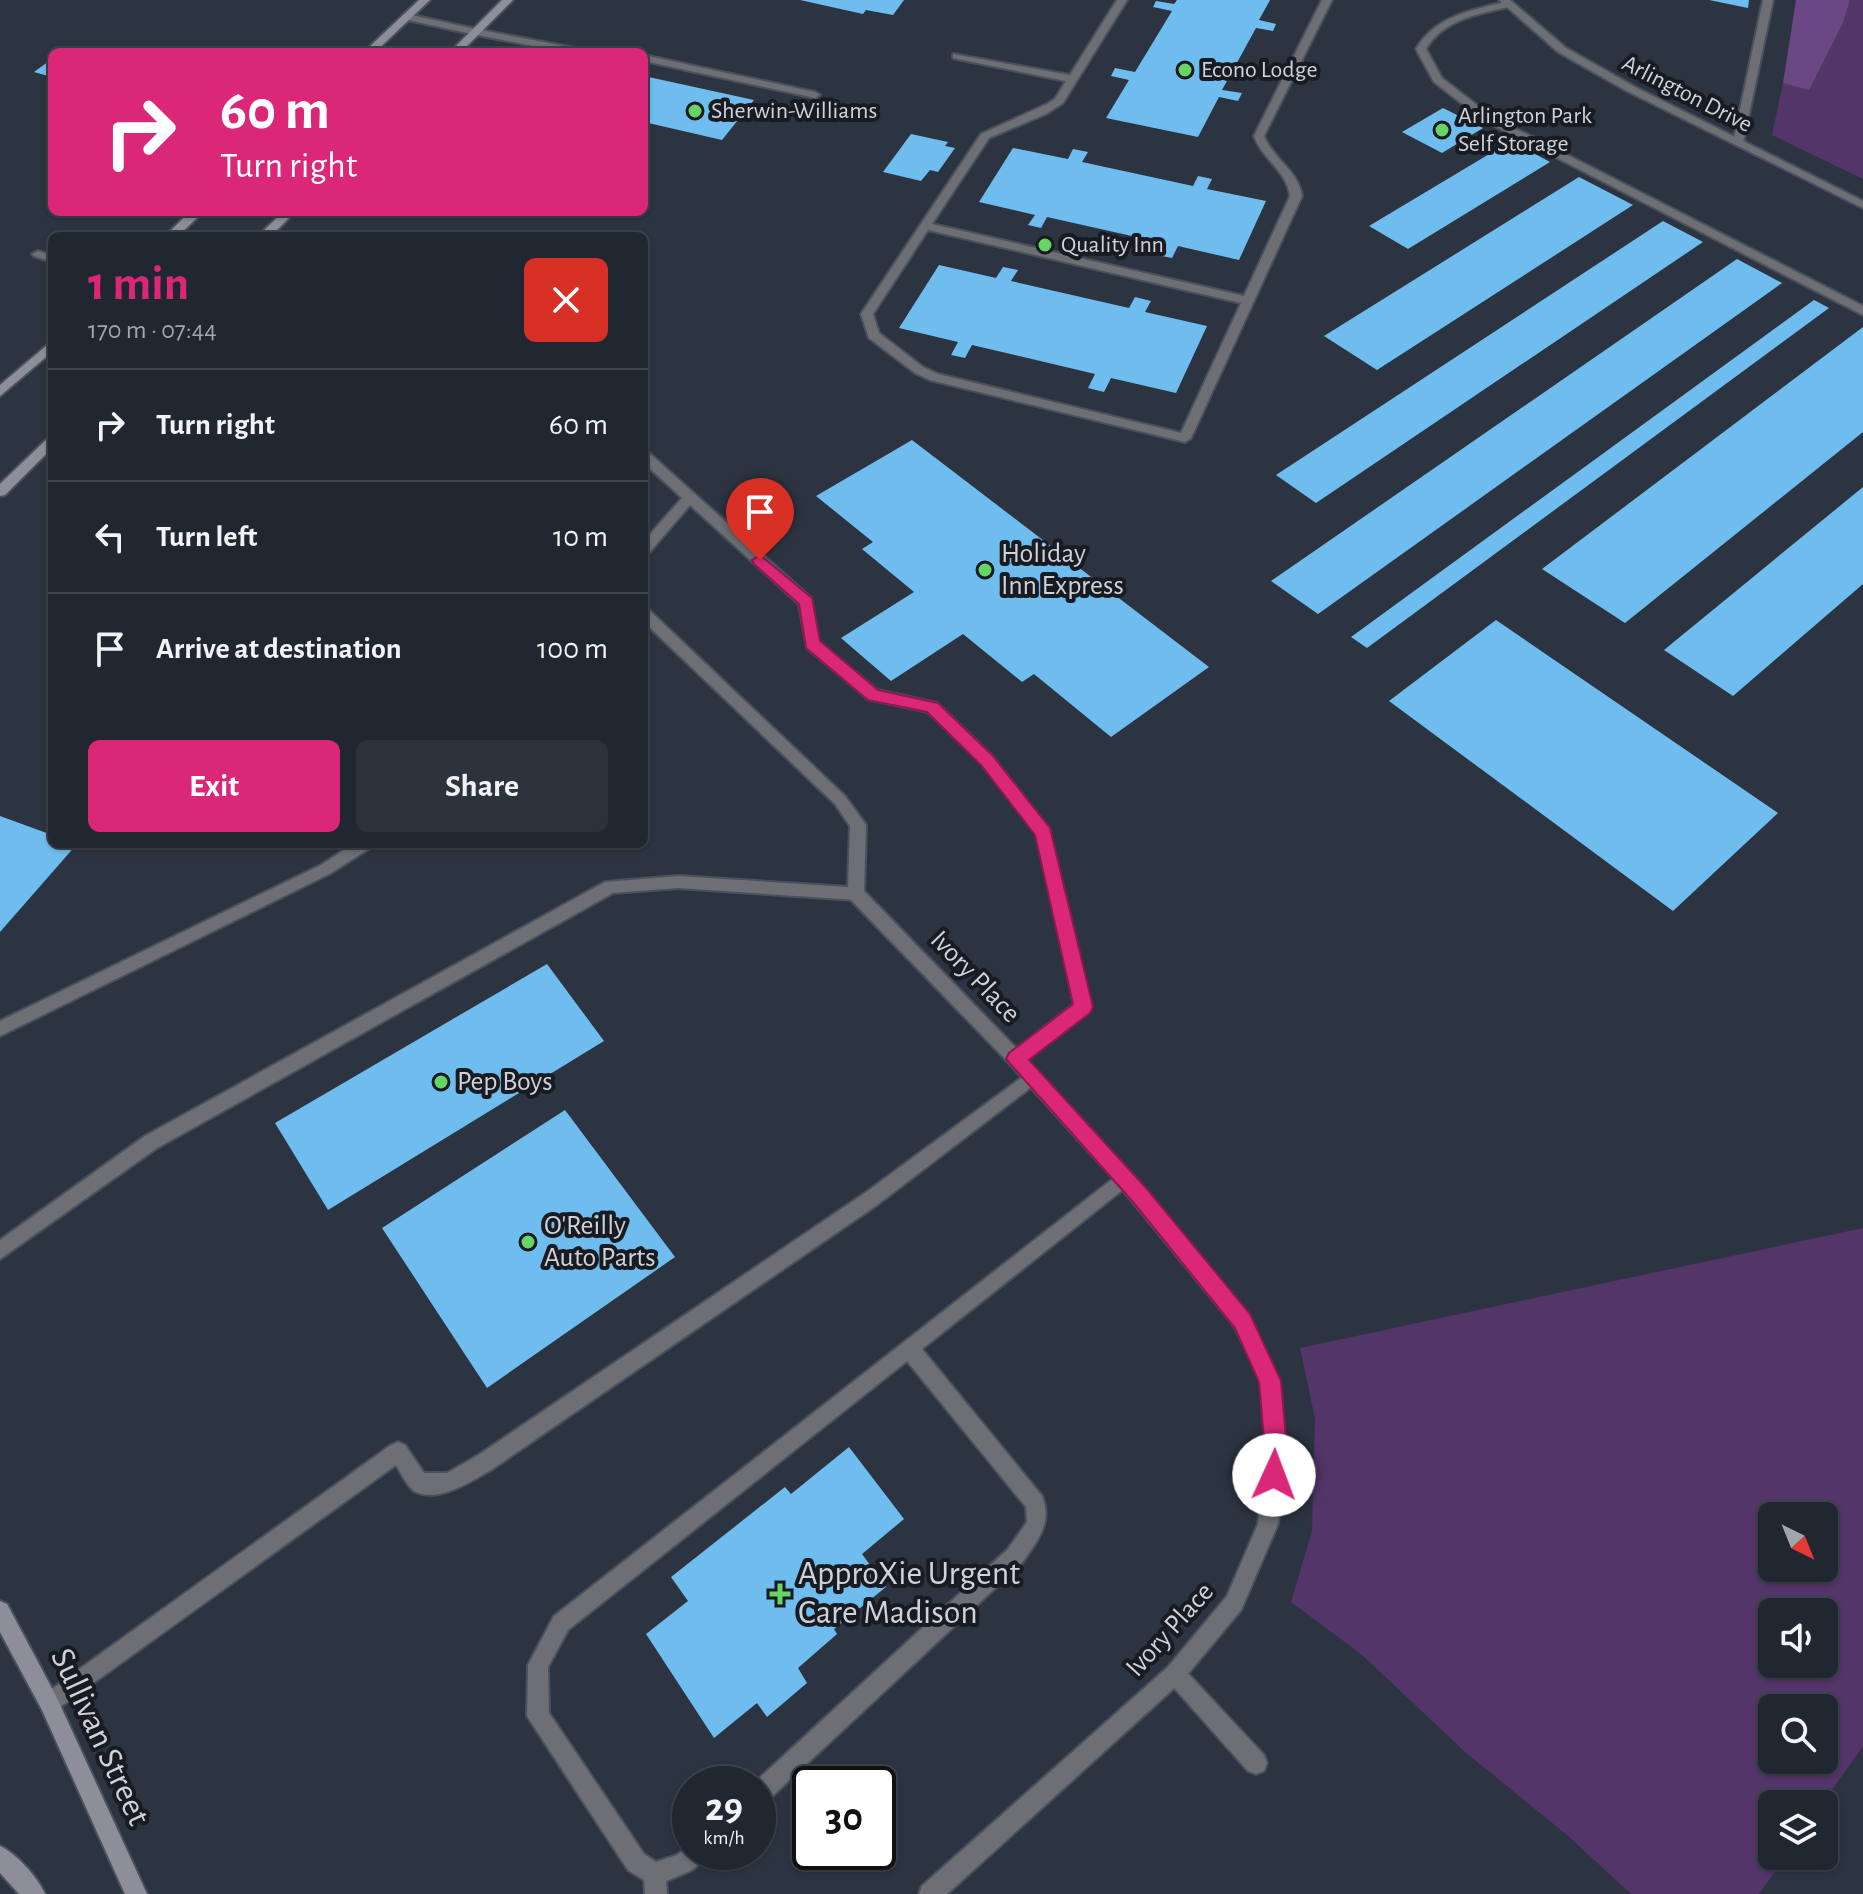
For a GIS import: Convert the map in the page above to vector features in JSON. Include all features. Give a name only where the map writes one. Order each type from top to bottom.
[{"type":"main road","points":[[373,48],[425,0]]},
{"type":"main road","points":[[459,48],[508,0]]},
{"type":"main road","points":[[175,232],[193,216]]},
{"type":"main road","points":[[268,232],[285,216]]},
{"type":"main road","points":[[0,392],[48,349]]},
{"type":"main road","points":[[0,492],[48,447]]},
{"type":"main road","name":"Sullivan Street","points":[[0,1611],[49,1703],[136,1894]]},
{"type":"main road","points":[[0,1857],[34,1894]]},
{"type":"street","points":[[1122,0],[1054,105],[997,127],[985,136],[867,314],[873,335],[889,349],[919,370],[950,383],[1185,438],[1296,196],[1291,176],[1266,153],[1259,136],[1327,0]]},
{"type":"street","points":[[1738,143],[1768,0]]},
{"type":"street","points":[[1506,2],[1451,20],[1426,39],[1421,49],[1438,80],[1487,118],[1863,311]]},
{"type":"street","name":"Arlington Drive","points":[[1506,2],[1562,50],[1863,205]]},
{"type":"street","points":[[407,17],[559,48]]},
{"type":"street","points":[[957,56],[1073,79]]},
{"type":"street","points":[[648,59],[815,95]]},
{"type":"street","points":[[926,226],[1248,301]]},
{"type":"street","points":[[38,254],[48,258]]},
{"type":"street","points":[[648,460],[806,602],[812,644],[873,695],[932,707],[987,760],[1044,833],[1083,1007],[1016,1059]]},
{"type":"street","points":[[648,545],[690,497]]},
{"type":"street","points":[[0,1251],[151,1142],[611,887],[678,882],[856,894],[858,825],[840,800],[648,618]]},
{"type":"street","points":[[0,1029],[326,869],[359,848]]},
{"type":"street","name":"Ivory Place","points":[[856,894],[1016,1059],[1124,1178],[1242,1321],[1270,1381],[1276,1450],[1268,1524],[1234,1603],[1175,1674],[930,1894]]},
{"type":"street","points":[[49,1703],[398,1452],[419,1483],[449,1483],[484,1463],[871,1199],[1032,1077]]},
{"type":"street","points":[[674,1870],[655,1884],[636,1862],[538,1716],[538,1665],[561,1623],[1124,1178]]},
{"type":"street","points":[[776,1777],[1015,1556],[1037,1524],[1035,1503],[909,1348]]},
{"type":"street","points":[[1175,1674],[1256,1763]]},
{"type":"shaded area","points":[[1796,0],[1850,0],[1843,23],[1809,90],[1783,83]]},
{"type":"shaded area","points":[[1850,0],[1863,0],[1863,179],[1772,135],[1783,83],[1809,89],[1843,23]]},
{"type":"shaded area","points":[[1863,1228],[1863,1746],[1832,1790],[1758,1790],[1758,1870],[1776,1870],[1759,1894],[1631,1894],[1567,1835],[1465,1752],[1361,1654],[1291,1602],[1312,1531],[1315,1419],[1300,1348]]},
{"type":"building","points":[[800,0],[904,0],[893,15],[866,10],[863,14]]},
{"type":"building","name":"Econo Lodge","points":[[1177,0],[1270,0],[1259,20],[1276,24],[1273,31],[1256,28],[1222,90],[1242,93],[1238,101],[1219,97],[1198,137],[1106,118],[1129,80],[1111,76],[1115,68],[1135,72],[1172,11],[1153,7],[1156,1],[1174,4]]},
{"type":"building","points":[[1709,0],[1749,0],[1748,8]]},
{"type":"building","points":[[48,62],[48,76],[34,72]]},
{"type":"building","name":"Sherwin-Williams","points":[[648,77],[754,100],[722,140],[648,123]]},
{"type":"building","name":"Arlington Park Self Storage","points":[[1443,108],[1483,128],[1442,153],[1402,132]]},
{"type":"building","points":[[911,134],[948,142],[945,146],[955,148],[938,172],[930,170],[921,181],[883,172]]},
{"type":"building","points":[[1511,141],[1550,162],[1408,249],[1369,226]]},
{"type":"building","name":"Quality Inn","points":[[1013,148],[1068,159],[1073,149],[1088,152],[1082,162],[1193,186],[1198,176],[1212,179],[1207,189],[1266,201],[1239,260],[1178,246],[1172,258],[1157,255],[1163,243],[1047,217],[1041,228],[1028,225],[1035,215],[979,202]]},
{"type":"building","points":[[1579,177],[1633,205],[1377,370],[1324,336]]},
{"type":"building","points":[[1663,221],[1703,242],[1316,503],[1276,475]]},
{"type":"building","points":[[1737,259],[1782,283],[1318,614],[1271,581]]},
{"type":"building","name":"Quality Inn","points":[[939,265],[996,278],[1003,267],[1018,270],[1011,281],[1129,308],[1135,297],[1151,301],[1145,312],[1207,326],[1176,393],[1111,378],[1104,392],[1088,388],[1095,374],[972,345],[965,358],[951,355],[958,342],[899,328]]},
{"type":"building","points":[[1814,300],[1829,308],[1367,648],[1351,637]]},
{"type":"building","points":[[1863,327],[1863,432],[1625,623],[1542,569]]},
{"type":"building","name":"Holiday Inn Express","points":[[912,440],[1209,667],[1111,737],[1034,674],[1022,682],[963,634],[891,681],[841,638],[914,592],[862,549],[873,542],[816,496]]},
{"type":"building","points":[[1863,487],[1863,584],[1733,696],[1664,650]]},
{"type":"building","points":[[1496,620],[1778,813],[1673,911],[1389,701]]},
{"type":"building","points":[[0,816],[48,834],[48,848],[74,848],[0,932]]},
{"type":"building","name":"Pep Boys","points":[[547,964],[604,1041],[328,1210],[275,1123]]},
{"type":"building","name":"O'Reilly Auto Parts","points":[[565,1110],[675,1257],[487,1388],[382,1228]]},
{"type":"building","name":"ApproXie Urgent Care Madison","points":[[849,1447],[904,1519],[862,1554],[886,1587],[834,1629],[837,1634],[798,1668],[807,1683],[767,1717],[757,1703],[714,1738],[646,1634],[688,1601],[671,1577],[785,1487],[791,1494]]},
{"type":"place","name":"Econo Lodge","points":[[1185,70]]},
{"type":"place","name":"Sherwin-Williams","points":[[695,111]]},
{"type":"place","name":"Arlington Park Self Storage","points":[[1442,130]]},
{"type":"place","name":"Quality Inn","points":[[1045,245]]},
{"type":"place","name":"Holiday Inn Express","points":[[985,570]]},
{"type":"place","name":"Pep Boys","points":[[441,1082]]},
{"type":"place","name":"O'Reilly Auto Parts","points":[[528,1242]]},
{"type":"place","name":"ApproXie Urgent Care Madison","points":[[780,1594]]},
{"type":"route","points":[[760,560],[806,602],[812,644],[873,695],[932,707],[987,760],[1044,833],[1083,1007],[1016,1059],[1170,1230],[1242,1321],[1270,1381],[1276,1450],[1274,1475]]}]
